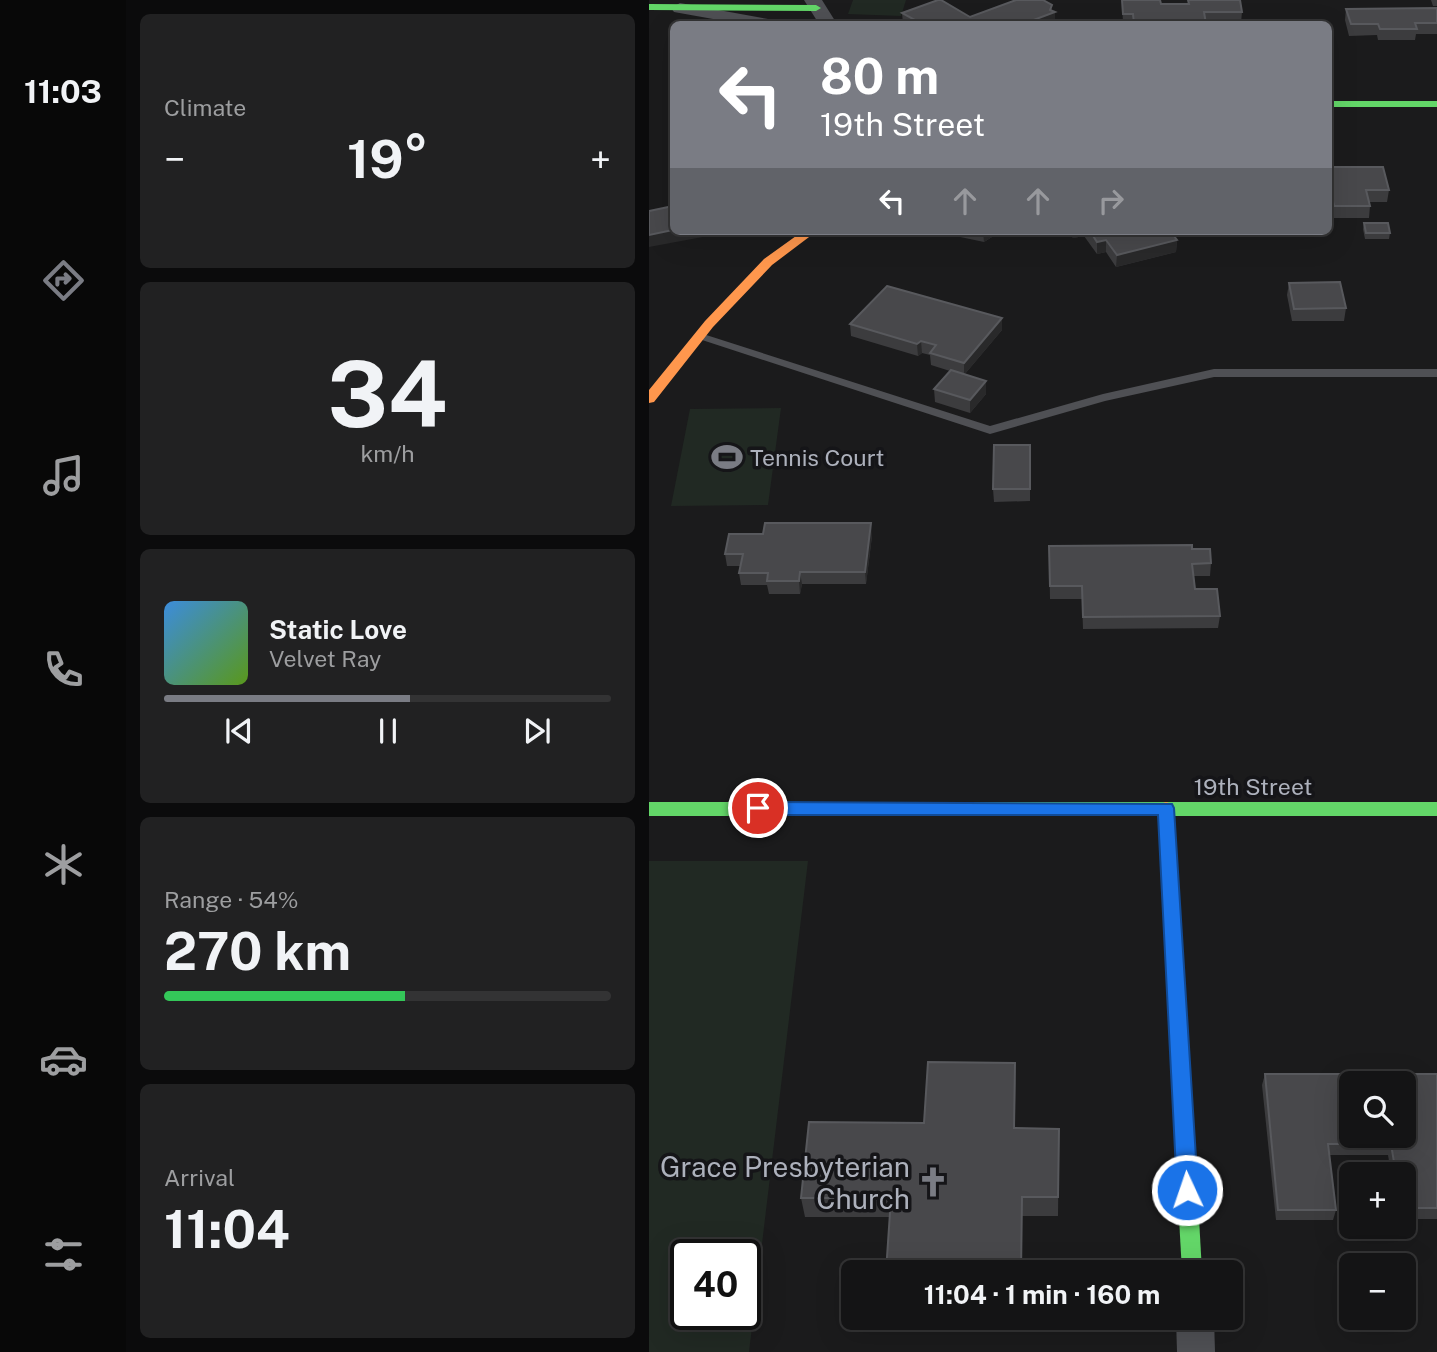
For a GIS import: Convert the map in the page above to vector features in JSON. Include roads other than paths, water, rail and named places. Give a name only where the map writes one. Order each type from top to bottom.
[{"type":"street","points":[[649,7],[814,4],[826,21]]},
{"type":"street","points":[[674,7],[752,21]]},
{"type":"street","points":[[1332,104],[1437,104]]},
{"type":"street","points":[[649,400],[700,336],[768,262],[805,235]]},
{"type":"street","name":"19th Street","points":[[649,808],[1437,809]]},
{"type":"street","points":[[1166,808],[1191,1260]]},
{"type":"street","points":[[1195,1330],[1197,1352]]},
{"type":"lane","points":[[700,336],[990,429],[1103,398],[1214,373],[1437,373]]},
{"type":"place","name":"Tennis Court","points":[[727,457]]},
{"type":"place","name":"Grace Presbyterian Church","points":[[933,1182]]}]
